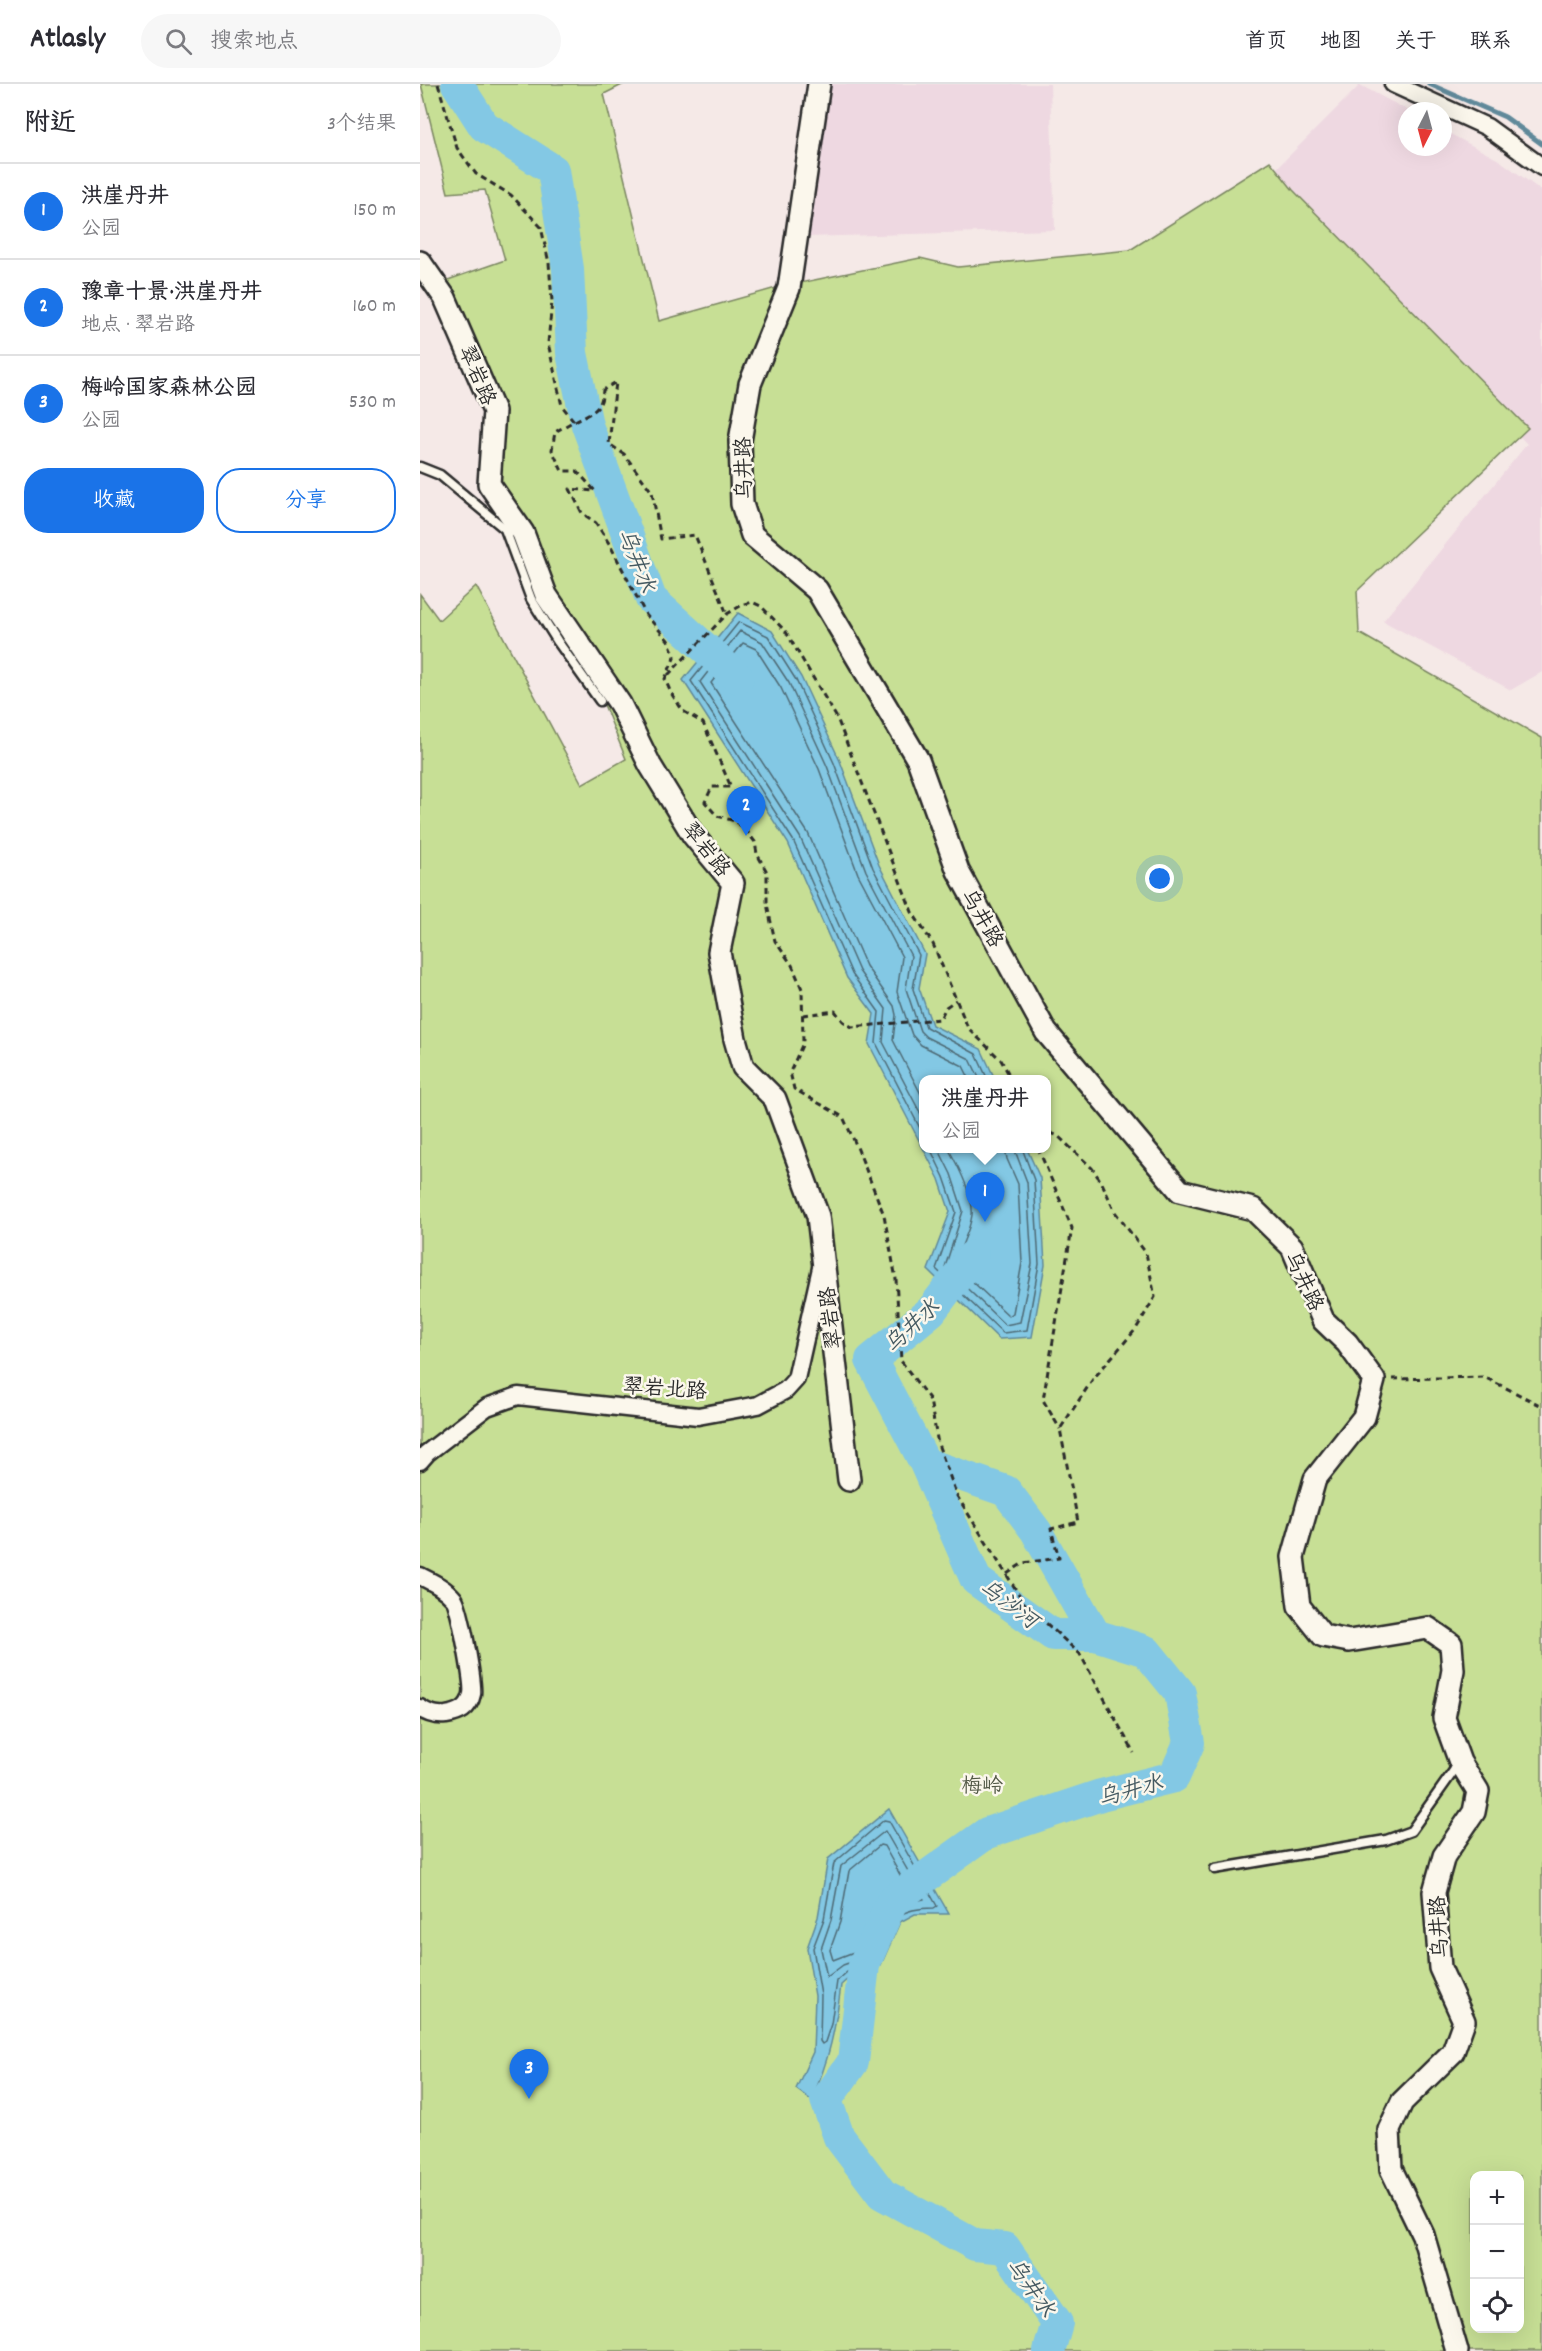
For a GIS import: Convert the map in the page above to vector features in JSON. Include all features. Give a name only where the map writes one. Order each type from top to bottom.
[{"type":"street","name":"乌井路","points":[[819,84],[789,288],[750,384],[740,441],[742,504],[752,535],[817,590],[918,760],[958,871],[1046,1032],[1180,1191],[1253,1209],[1292,1247],[1323,1320],[1347,1343],[1374,1380],[1364,1417],[1315,1479],[1293,1557],[1299,1606],[1323,1636],[1349,1641],[1428,1628],[1451,1644],[1453,1670],[1444,1718],[1460,1762],[1478,1791],[1474,1812],[1444,1856],[1434,1892],[1440,1968],[1464,2021],[1453,2052],[1402,2103],[1389,2130],[1391,2169],[1423,2235],[1457,2351]]},
{"type":"street","points":[[1393,84],[1487,127],[1542,167]]},
{"type":"street","name":"翠岩路","points":[[420,262],[445,298],[494,411],[489,484],[523,532],[546,595],[620,704],[650,765],[693,835],[733,883],[719,951],[735,1039],[743,1067],[775,1099],[818,1216],[849,1480]]},
{"type":"street","name":"翠岩北路","points":[[420,1461],[427,1453],[487,1407],[518,1396],[698,1416],[758,1405],[772,1398],[786,1390],[796,1379],[823,1258]]},
{"type":"street","points":[[420,1576],[444,1590],[456,1601],[466,1647],[472,1694],[465,1709],[459,1713],[435,1716],[420,1708]]},
{"type":"lane","points":[[420,466],[440,475],[505,529],[531,599],[600,701]]},
{"type":"lane","points":[[1215,1869],[1386,1840],[1411,1831],[1460,1762]]},
{"type":"path","points":[[438,84],[457,148],[476,174],[511,195],[541,227],[549,263],[552,301],[548,343],[560,388],[562,406],[575,421]]},
{"type":"path","points":[[727,614],[695,535],[661,539],[652,492],[624,454],[609,444],[616,382],[603,390],[602,404],[596,410],[555,432],[552,450],[562,471],[577,471],[595,491],[570,489],[582,513],[596,523],[610,545],[646,615],[668,640],[675,656],[665,679],[683,711],[703,723],[731,787],[712,787],[705,802],[717,816],[735,821],[746,830],[755,842],[767,872],[767,904],[775,941],[792,965],[802,989],[803,1043],[790,1072],[794,1089],[843,1117],[884,1215],[896,1279],[901,1361],[930,1400],[938,1444],[957,1496],[1024,1604],[1080,1654],[1134,1753]]},
{"type":"path","points":[[665,679],[727,614],[753,602],[770,613],[786,632],[837,718],[912,912],[933,944],[968,1028],[1001,1060],[1009,1075]]},
{"type":"path","points":[[803,1015],[835,1011],[843,1022],[852,1027],[940,1019],[946,1007],[956,1000]]},
{"type":"path","points":[[1051,1133],[1065,1142],[1092,1168],[1102,1183],[1115,1212],[1146,1253],[1155,1297],[1136,1329],[1093,1379],[1060,1429]]},
{"type":"path","points":[[1006,1575],[1023,1563],[1059,1558],[1051,1529],[1078,1522],[1060,1429],[1043,1400],[1072,1228],[1040,1153]]},
{"type":"path","points":[[1374,1380],[1484,1377],[1542,1406]]},
{"type":"shaded area","points":[[832,84],[1050,84],[1055,230],[805,237]]},
{"type":"shaded area","points":[[1360,85],[1398,105],[1398,156],[1452,156],[1452,135],[1499,160],[1542,191],[1542,672],[1511,690],[1383,621],[1527,444],[1270,175]]},
{"type":"green space","name":"梅岭","points":[[421,84],[624,84],[604,94],[659,321],[776,288],[920,258],[958,267],[1130,250],[1270,161],[1293,190],[1528,428],[1357,591],[1359,633],[1542,738],[1542,2351],[420,2351],[420,594],[439,620],[476,586],[582,784],[626,759],[592,675],[545,620],[528,555],[487,497],[487,412],[445,281],[505,260],[485,190],[448,193]]},
{"type":"water","points":[[738,613],[772,631],[801,677],[840,761],[879,865],[925,954],[919,988],[932,1025],[981,1049],[993,1075],[919,1075],[919,1140],[869,1044],[874,1014],[847,978],[788,843],[683,680]]},
{"type":"water","points":[[926,1153],[1029,1153],[1040,1178],[1045,1265],[1032,1337],[999,1339],[928,1270],[950,1212],[939,1179]]},
{"type":"water","points":[[889,1809],[949,1914],[915,1914],[900,1922],[881,1965],[850,1977],[841,1985],[831,2044],[823,2072],[811,2100],[796,2089],[813,2052],[815,1996],[807,1948],[818,1917],[828,1859]]},
{"type":"waterway","name":"乌井水","points":[[457,84],[484,126],[553,170],[568,269],[572,353],[587,425],[651,599],[738,678]]},
{"type":"waterway","points":[[1429,84],[1505,117],[1542,144]]},
{"type":"waterway","name":"乌井水","points":[[973,1256],[931,1311],[871,1360],[925,1463],[1006,1491],[1036,1531],[1095,1635],[1146,1651],[1180,1693],[1189,1743],[1174,1777],[1101,1795],[987,1833],[892,1901],[864,1965],[853,2062],[826,2100],[839,2137],[882,2194],[975,2245],[1005,2248],[1057,2323],[1049,2351]]},
{"type":"waterway","name":"乌沙河","points":[[925,1463],[976,1580],[1053,1635],[1095,1635]]},
{"type":"place","name":"豫章十景·洪崖丹井","points":[[746,836]]},
{"type":"place","name":"洪崖丹井","points":[[985,1222]]},
{"type":"place","name":"梅岭国家森林公园","points":[[529,2099]]}]
